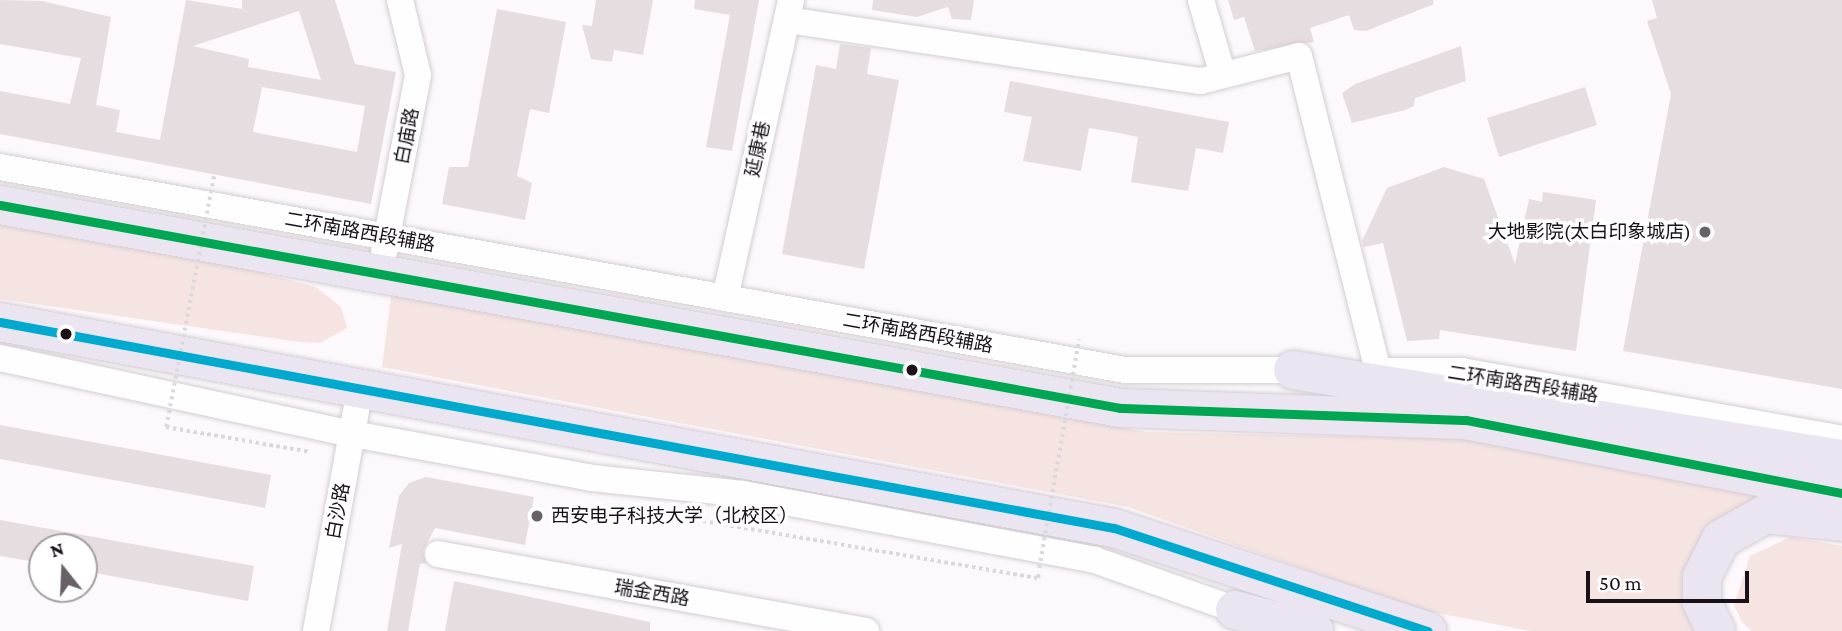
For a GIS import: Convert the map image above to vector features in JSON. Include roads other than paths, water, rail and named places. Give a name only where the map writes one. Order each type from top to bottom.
[{"type":"highway","points":[[0,205],[1120,408],[1268,413],[1467,407],[1842,459]]},
{"type":"highway","points":[[0,323],[1114,528],[1314,631]]},
{"type":"highway","points":[[1293,370],[1467,407],[1837,512]]},
{"type":"highway","points":[[1716,631],[1702,602],[1702,577],[1721,539],[1766,514],[1837,512]]},
{"type":"highway","points":[[1244,594],[1375,631]]},
{"type":"highway","points":[[1244,594],[1427,631]]},
{"type":"street","name":"白庙路","points":[[380,274],[418,75],[400,0]]},
{"type":"street","points":[[1201,0],[1223,75]]},
{"type":"street","points":[[789,10],[1201,81],[1299,56],[1378,370]]},
{"type":"street","name":"延康巷","points":[[726,298],[789,10]]},
{"type":"street","name":"二环南路西段辅路","points":[[0,167],[1125,370],[1462,371],[1842,439]]},
{"type":"street","points":[[0,358],[352,434],[592,478],[743,494],[1095,559],[1244,594],[1295,631]]},
{"type":"street","name":"白沙路","points":[[316,631],[360,390]]},
{"type":"street","name":"瑞金西路","points":[[438,554],[866,631]]},
{"type":"place","name":"大地影院(太白印象城店)","points":[[1705,232]]},
{"type":"place","name":"西安电子科技大学（北校区）","points":[[537,516]]}]
